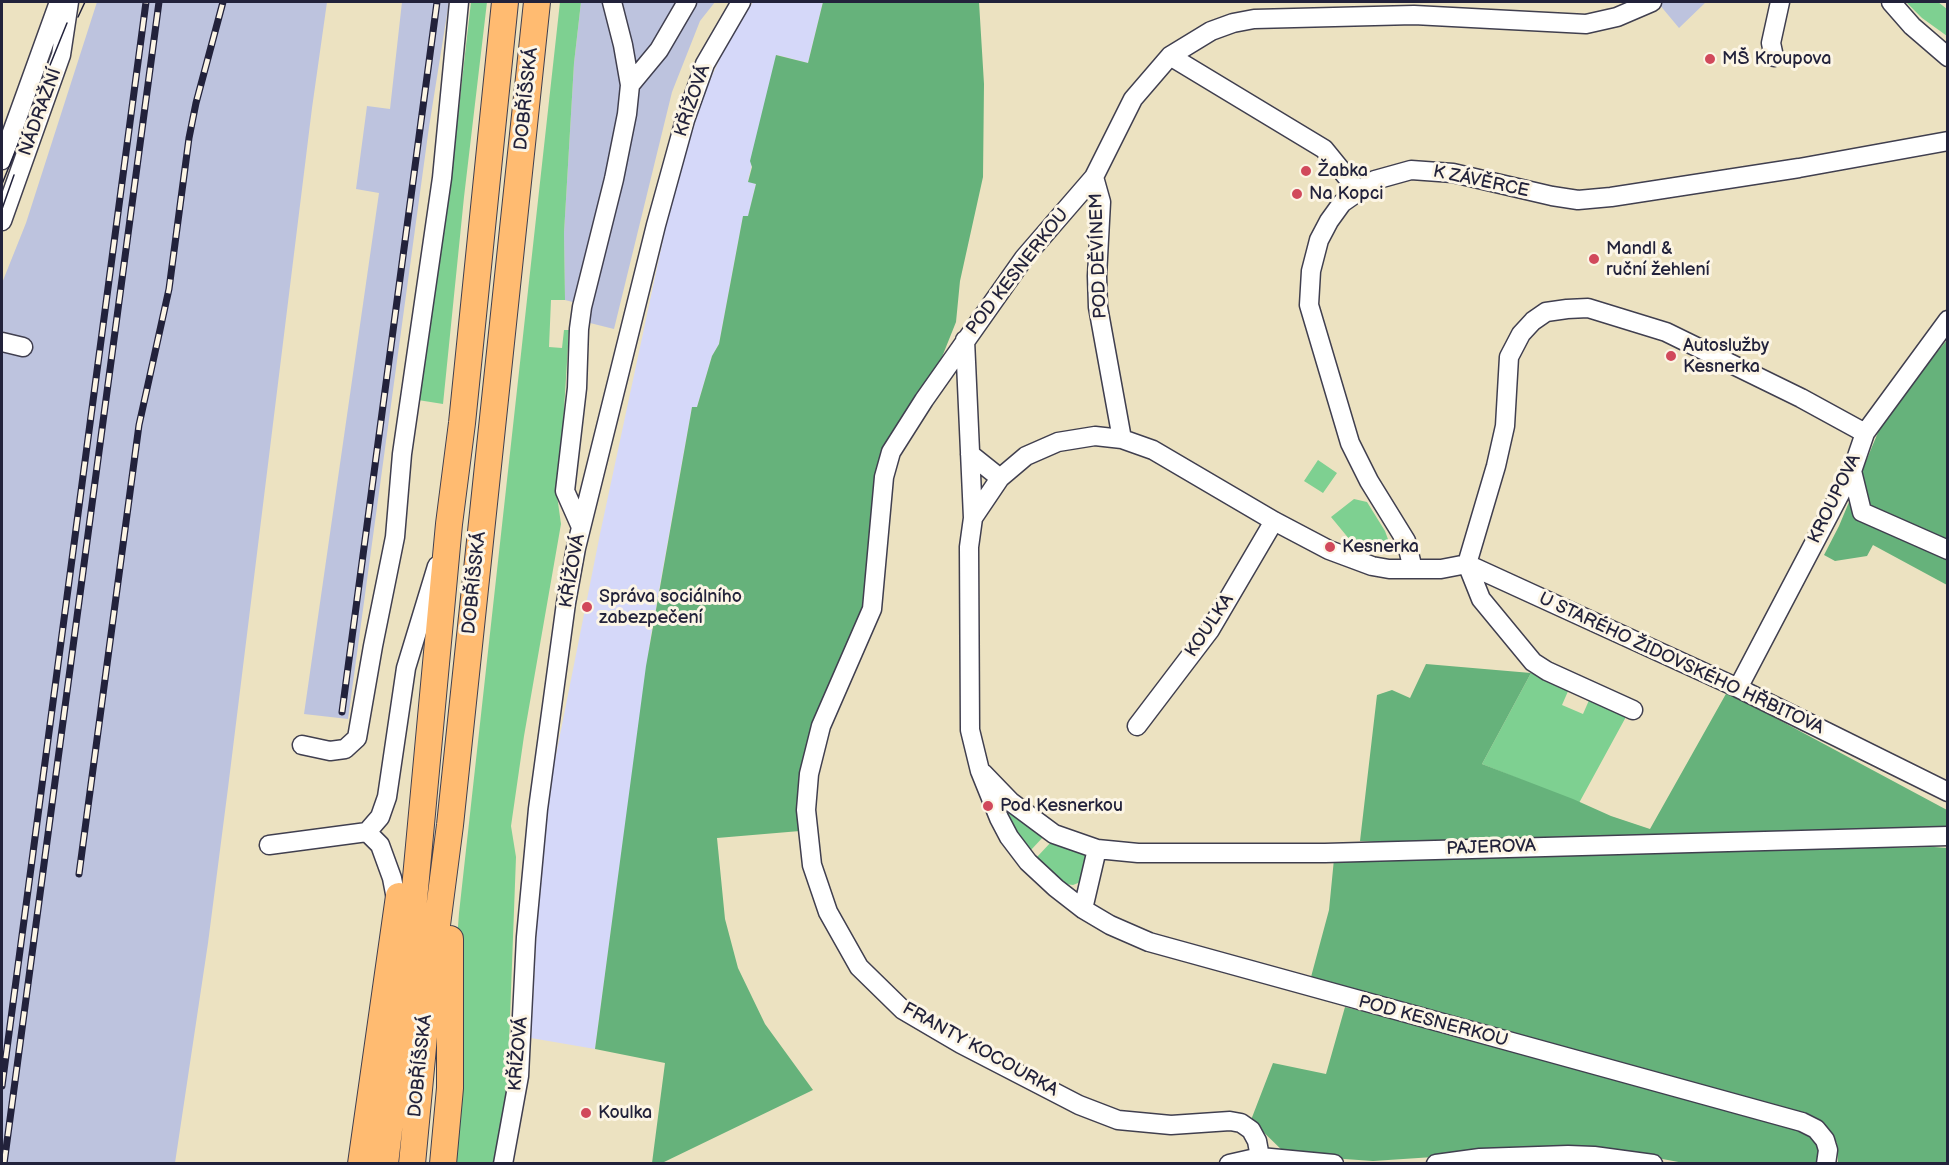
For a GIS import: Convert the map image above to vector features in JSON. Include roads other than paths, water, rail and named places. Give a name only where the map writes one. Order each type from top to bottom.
[{"type":"highway","name":"DOBŘÍŠSKÁ","points":[[386,1164],[406,985],[449,524],[462,423],[505,2]]},
{"type":"highway","name":"DOBŘÍŠSKÁ","points":[[412,1164],[428,994],[450,825],[537,2]]},
{"type":"highway","points":[[361,1164],[397,904],[424,797]]},
{"type":"highway","points":[[443,1164],[450,1088],[448,988],[452,893],[450,825]]},
{"type":"street","name":"NÁDRAŽNÍ","points":[[2,160],[59,2]]},
{"type":"street","points":[[302,745],[330,751],[345,749],[357,738],[395,537],[402,454],[442,178],[459,2]]},
{"type":"street","points":[[581,527],[565,491],[577,388],[579,329],[582,307],[614,179],[627,114],[630,85],[612,2]]},
{"type":"street","points":[[630,85],[659,50],[687,2]]},
{"type":"street","name":"KŘÍŽOVÁ","points":[[503,1164],[519,1076],[526,937],[538,809],[566,603],[581,527],[656,225],[685,120],[705,64],[741,2]]},
{"type":"street","name":"POD DĚVÍNEM","points":[[1122,438],[1098,307],[1097,276],[1101,202],[1094,177],[1133,99],[1170,56],[1211,31],[1254,19],[1414,15],[1586,24],[1617,17],[1652,2]]},
{"type":"street","points":[[1774,57],[1771,43],[1780,2]]},
{"type":"street","points":[[1891,2],[1912,26],[1947,57]]},
{"type":"street","name":"NÁDRAŽNÍ","points":[[2,221],[61,56],[72,11]]},
{"type":"street","points":[[1170,56],[1324,149],[1359,192]]},
{"type":"street","name":"K ZÁVĚRCE","points":[[1408,568],[1411,561],[1406,541],[1369,481],[1350,443],[1309,305],[1311,271],[1319,240],[1342,203],[1375,180],[1411,170],[1453,173],[1578,200],[1799,168],[1947,141]]},
{"type":"street","name":"POD KESNERKOU","points":[[1094,177],[1024,258],[965,340],[973,518],[969,547],[970,730],[980,771],[992,804],[1009,837],[1028,862],[1083,909],[1110,925],[1149,942],[1802,1122],[1816,1129],[1825,1140],[1826,1164]]},
{"type":"street","points":[[1633,710],[1547,671],[1533,662],[1481,599],[1467,564],[1496,466],[1505,426],[1509,357],[1521,334],[1533,321],[1546,312],[1588,308],[1665,332],[1801,398],[1865,433]]},
{"type":"street","name":"KROUPOVA","points":[[1738,688],[1852,471],[1865,433],[1947,320]]},
{"type":"street","name":"FRANTY KOCOURKA","points":[[965,340],[908,423],[891,452],[884,477],[872,609],[821,726],[815,745],[807,790],[808,829],[812,865],[828,912],[859,967],[903,1010],[962,1044],[1078,1105],[1118,1120],[1171,1125],[1230,1121],[1241,1124],[1251,1130],[1257,1141],[1260,1157]]},
{"type":"street","points":[[2,342],[23,346]]},
{"type":"street","points":[[973,518],[1000,478],[1026,456],[1058,442],[1095,436],[1122,438],[1153,450],[1274,521],[1329,550],[1354,560],[1389,569],[1441,569],[1467,564]]},
{"type":"street","points":[[970,454],[1000,478]]},
{"type":"street","points":[[1852,471],[1862,512],[1947,550]]},
{"type":"street","name":"KOULKA","points":[[1137,726],[1210,630],[1274,521]]},
{"type":"street","points":[[269,845],[367,832],[380,817],[387,797],[406,668],[449,524]]},
{"type":"street","name":"U STARÉHO ŽIDOVSKÉHO HŘBITOVA","points":[[1467,564],[1738,688],[1947,792]]},
{"type":"street","points":[[980,771],[1011,802],[1054,834],[1097,849],[1083,909]]},
{"type":"street","points":[[367,832],[380,845],[392,878],[397,904]]},
{"type":"street","name":"PAJEROVA","points":[[1097,849],[1138,853],[1325,853],[1947,836]]},
{"type":"street","points":[[1436,1164],[1480,1158],[1594,1155],[1653,1164]]},
{"type":"street","points":[[1229,1164],[1260,1157],[1334,1164]]},
{"type":"tram line","points":[[78,17],[85,2]]},
{"type":"tram line","points":[[2,184],[67,23]]},
{"type":"tram line","points":[[2,209],[14,175]]},
{"type":"railway","points":[[2,1086],[146,2]]},
{"type":"railway","points":[[4,1164],[159,2]]},
{"type":"railway","points":[[79,874],[139,425],[169,289],[189,138],[223,2]]},
{"type":"railway","points":[[342,712],[437,2]]},
{"type":"place","name":"MŠ Kroupova","points":[[1710,59]]},
{"type":"place","name":"Žabka","points":[[1306,171]]},
{"type":"place","name":"Na Kopci","points":[[1297,194]]},
{"type":"place","name":"Mandl & ruční žehlení","points":[[1594,259]]},
{"type":"place","name":"Autoslužby Kesnerka","points":[[1671,356]]},
{"type":"place","name":"Kesnerka","points":[[1330,547]]},
{"type":"place","name":"Správa sociálního zabezpečení","points":[[587,607]]},
{"type":"place","name":"Pod Kesnerkou","points":[[988,806]]},
{"type":"place","name":"Koulka","points":[[586,1113]]}]
